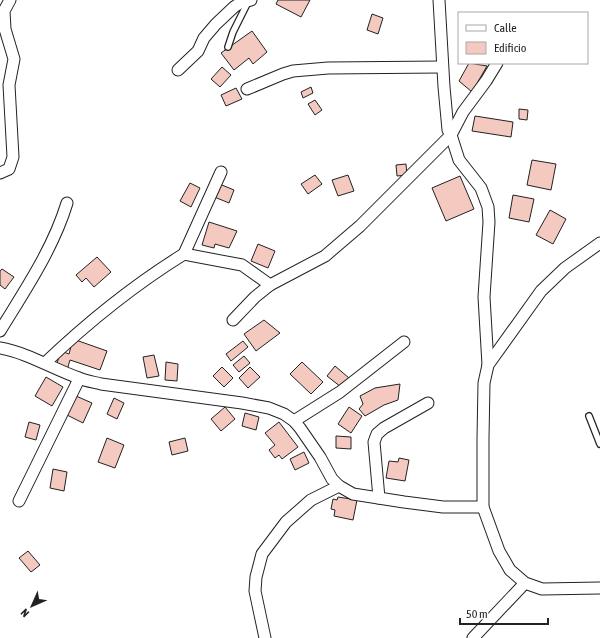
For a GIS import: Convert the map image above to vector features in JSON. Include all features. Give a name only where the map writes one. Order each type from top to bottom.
[{"type":"street","points":[[0,173],[9,169],[13,157],[9,84],[14,59],[5,29],[4,11],[10,0]]},
{"type":"street","points":[[178,70],[198,51],[204,38],[216,24],[234,7],[240,3],[250,0]]},
{"type":"street","points":[[439,0],[442,67],[448,130],[459,160],[481,188],[488,207],[489,222],[484,297],[488,365],[484,383],[483,507],[499,552],[510,570],[525,583],[542,589],[600,588]]},
{"type":"street","points":[[233,320],[270,284],[325,256],[360,226],[451,135],[463,112],[496,64]]},
{"type":"street","points":[[247,89],[293,71],[328,68],[442,67]]},
{"type":"street","points":[[44,363],[102,313],[165,266],[184,254],[221,172]]},
{"type":"street","points":[[0,331],[44,258],[67,203]]},
{"type":"street","points":[[488,365],[541,291],[565,268],[600,243]]},
{"type":"street","points":[[184,254],[242,265],[270,284]]},
{"type":"street","points":[[294,421],[340,392],[404,342]]},
{"type":"street","points":[[0,348],[44,363],[79,379],[100,384],[249,404],[269,408],[284,414],[294,421],[300,428],[320,457],[332,480],[353,494],[443,507],[483,507]]},
{"type":"street","points":[[19,501],[79,379]]},
{"type":"street","points":[[379,498],[374,442],[377,434],[384,428],[428,403]]},
{"type":"street","points":[[265,638],[255,591],[256,577],[262,554],[286,522],[311,500],[339,486]]},
{"type":"street","points":[[473,638],[525,583]]},
{"type":"lane","points":[[228,47],[233,32],[250,0]]},
{"type":"lane","points":[[588,416],[600,444]]},
{"type":"building","points":[[278,0],[310,0],[301,17],[276,4]]},
{"type":"building","points":[[372,14],[383,18],[378,34],[367,30]]},
{"type":"building","points":[[252,31],[267,52],[253,64],[249,58],[234,70],[221,53]]},
{"type":"building","points":[[468,64],[487,66],[472,92],[459,81]]},
{"type":"building","points":[[222,67],[231,75],[220,87],[211,79]]},
{"type":"building","points":[[311,87],[313,93],[303,98],[301,92]]},
{"type":"building","points":[[236,88],[242,99],[226,106],[221,95]]},
{"type":"building","points":[[315,100],[322,110],[315,115],[308,104]]},
{"type":"building","points":[[519,109],[528,110],[527,120],[519,119]]},
{"type":"building","points":[[475,116],[513,122],[511,137],[472,131]]},
{"type":"building","points":[[532,160],[556,164],[551,190],[527,185]]},
{"type":"building","points":[[406,164],[407,175],[397,176],[396,165]]},
{"type":"building","points":[[315,175],[322,184],[308,194],[301,184]]},
{"type":"building","points":[[348,175],[354,191],[338,196],[332,180]]},
{"type":"building","points":[[460,176],[474,209],[446,221],[432,188]]},
{"type":"building","points":[[190,183],[200,188],[191,207],[180,201]]},
{"type":"building","points":[[217,183],[234,190],[229,203],[212,196]]},
{"type":"building","points":[[513,195],[534,199],[529,222],[509,218]]},
{"type":"building","points":[[550,210],[566,219],[553,244],[536,235]]},
{"type":"building","points":[[209,222],[237,231],[229,248],[215,244],[214,248],[202,245]]},
{"type":"building","points":[[258,244],[275,251],[268,268],[251,261]]},
{"type":"building","points":[[97,257],[111,272],[94,287],[86,278],[82,282],[76,275]]},
{"type":"building","points":[[2,269],[14,277],[5,289],[0,285],[0,271]]},
{"type":"building","points":[[264,320],[280,333],[256,351],[244,334]]},
{"type":"building","points":[[73,339],[107,351],[100,370],[70,360],[67,370],[56,366],[61,351],[69,354]]},
{"type":"building","points":[[243,341],[248,347],[231,361],[226,354]]},
{"type":"building","points":[[154,355],[159,376],[147,378],[143,357]]},
{"type":"building","points":[[244,356],[250,363],[239,372],[233,365]]},
{"type":"building","points":[[166,362],[178,364],[177,381],[165,380]]},
{"type":"building","points":[[302,362],[323,382],[311,394],[290,374]]},
{"type":"building","points":[[335,366],[349,378],[341,387],[327,376]]},
{"type":"building","points":[[222,367],[233,378],[224,387],[213,376]]},
{"type":"building","points":[[250,367],[260,377],[248,388],[239,378]]},
{"type":"building","points":[[46,377],[63,387],[52,406],[35,396]]},
{"type":"building","points":[[400,384],[398,400],[384,405],[365,416],[359,409],[363,404],[360,396],[375,388]]},
{"type":"building","points":[[76,396],[92,403],[83,423],[67,415]]},
{"type":"building","points":[[114,398],[124,403],[117,419],[107,414]]},
{"type":"building","points":[[225,407],[235,419],[221,431],[211,419]]},
{"type":"building","points":[[349,407],[362,416],[351,433],[338,424]]},
{"type":"building","points":[[245,413],[259,417],[256,430],[242,426]]},
{"type":"building","points":[[29,422],[40,425],[36,440],[25,437]]},
{"type":"building","points":[[279,422],[298,447],[282,459],[279,455],[275,458],[269,450],[275,445],[265,433]]},
{"type":"building","points":[[336,436],[351,437],[351,449],[336,448]]},
{"type":"building","points":[[107,438],[124,445],[115,468],[98,462]]},
{"type":"building","points":[[185,438],[188,451],[172,455],[169,442]]},
{"type":"building","points":[[304,452],[309,463],[295,470],[290,459]]},
{"type":"building","points":[[399,458],[409,460],[405,481],[386,478],[389,461],[398,462]]},
{"type":"building","points":[[53,469],[67,472],[64,491],[50,488]]},
{"type":"building","points":[[338,497],[357,500],[353,520],[334,516],[335,510],[331,509],[333,499],[337,500]]},
{"type":"building","points":[[28,551],[40,565],[31,572],[19,558]]}]
